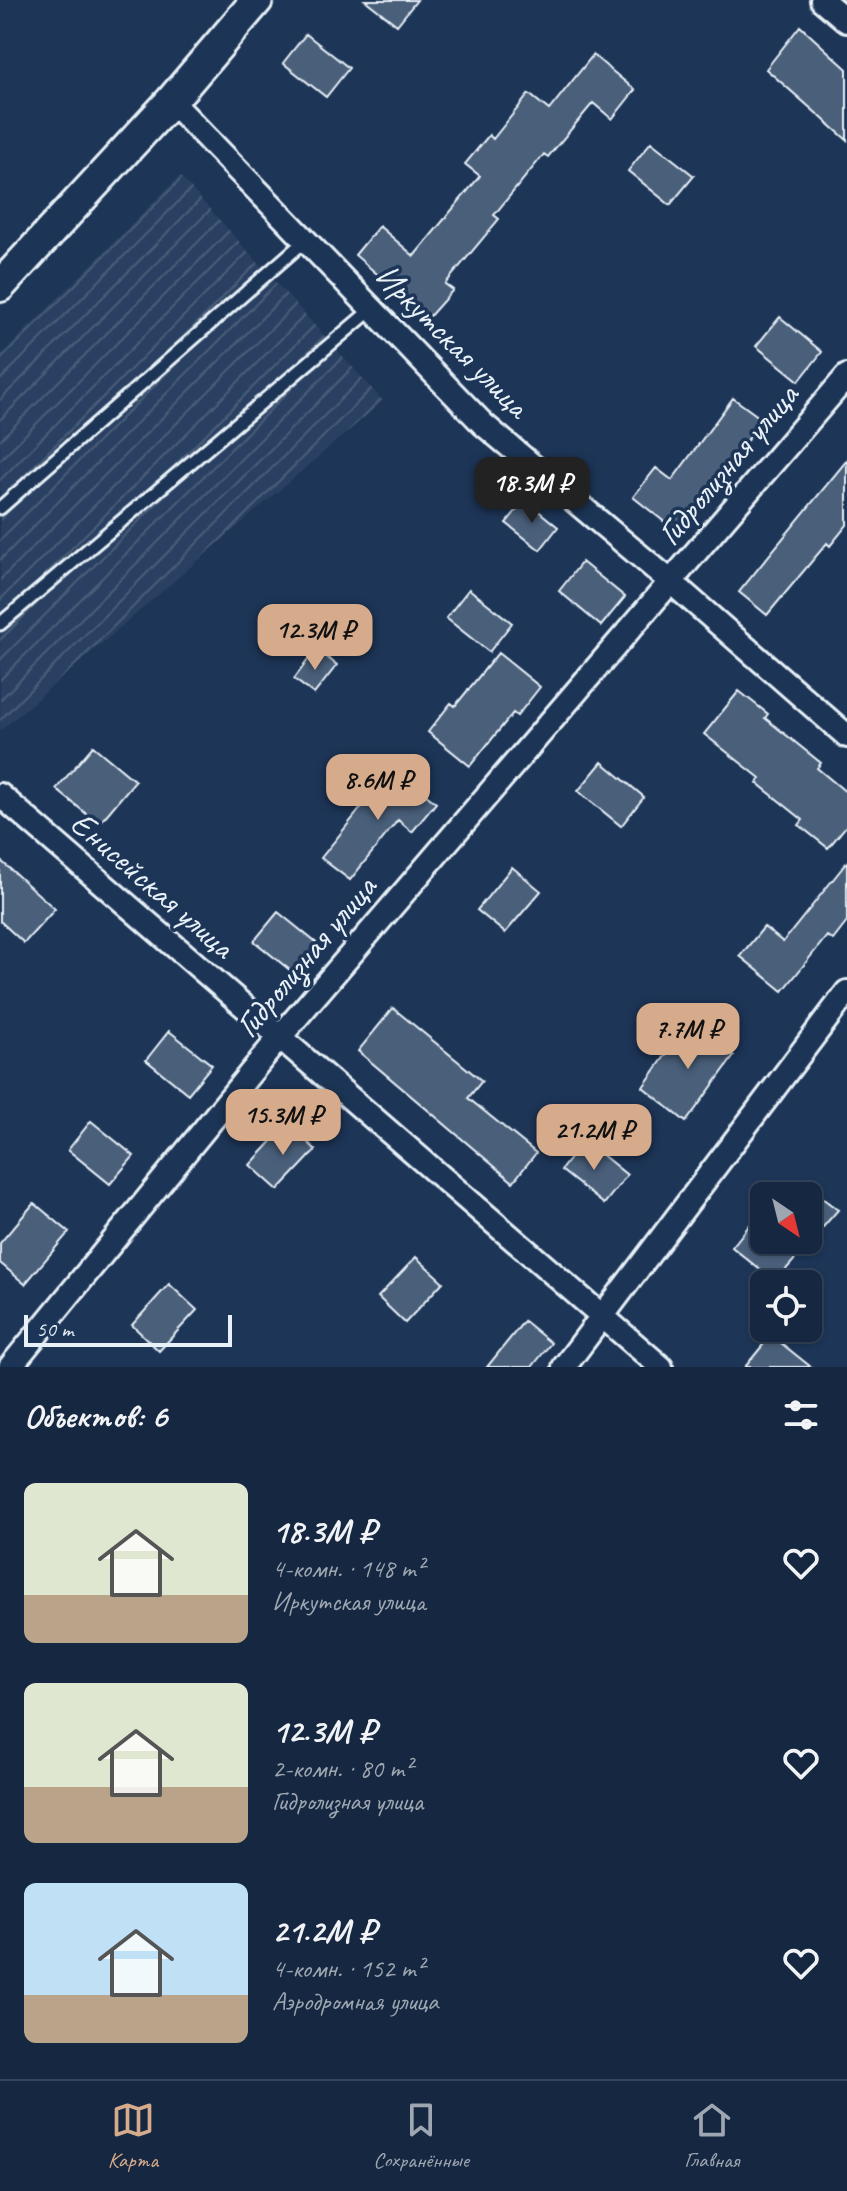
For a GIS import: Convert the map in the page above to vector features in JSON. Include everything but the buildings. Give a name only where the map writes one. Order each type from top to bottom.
[{"type":"street","points":[[0,286],[171,101],[257,0]]},
{"type":"street","points":[[822,0],[847,20]]},
{"type":"street","name":"Иркутская улица","points":[[171,101],[483,424],[847,736]]},
{"type":"street","name":"Гидролизная улица","points":[[10,1367],[279,1038],[847,376]]},
{"type":"street","name":"Енисейская улица","points":[[0,795],[661,1367]]},
{"type":"street","points":[[564,1367],[847,992]]},
{"type":"lane","points":[[0,508],[307,239]]},
{"type":"lane","points":[[0,624],[372,309]]},
{"type":"shaded area","points":[[180,176],[383,401],[0,731],[0,356]]}]
